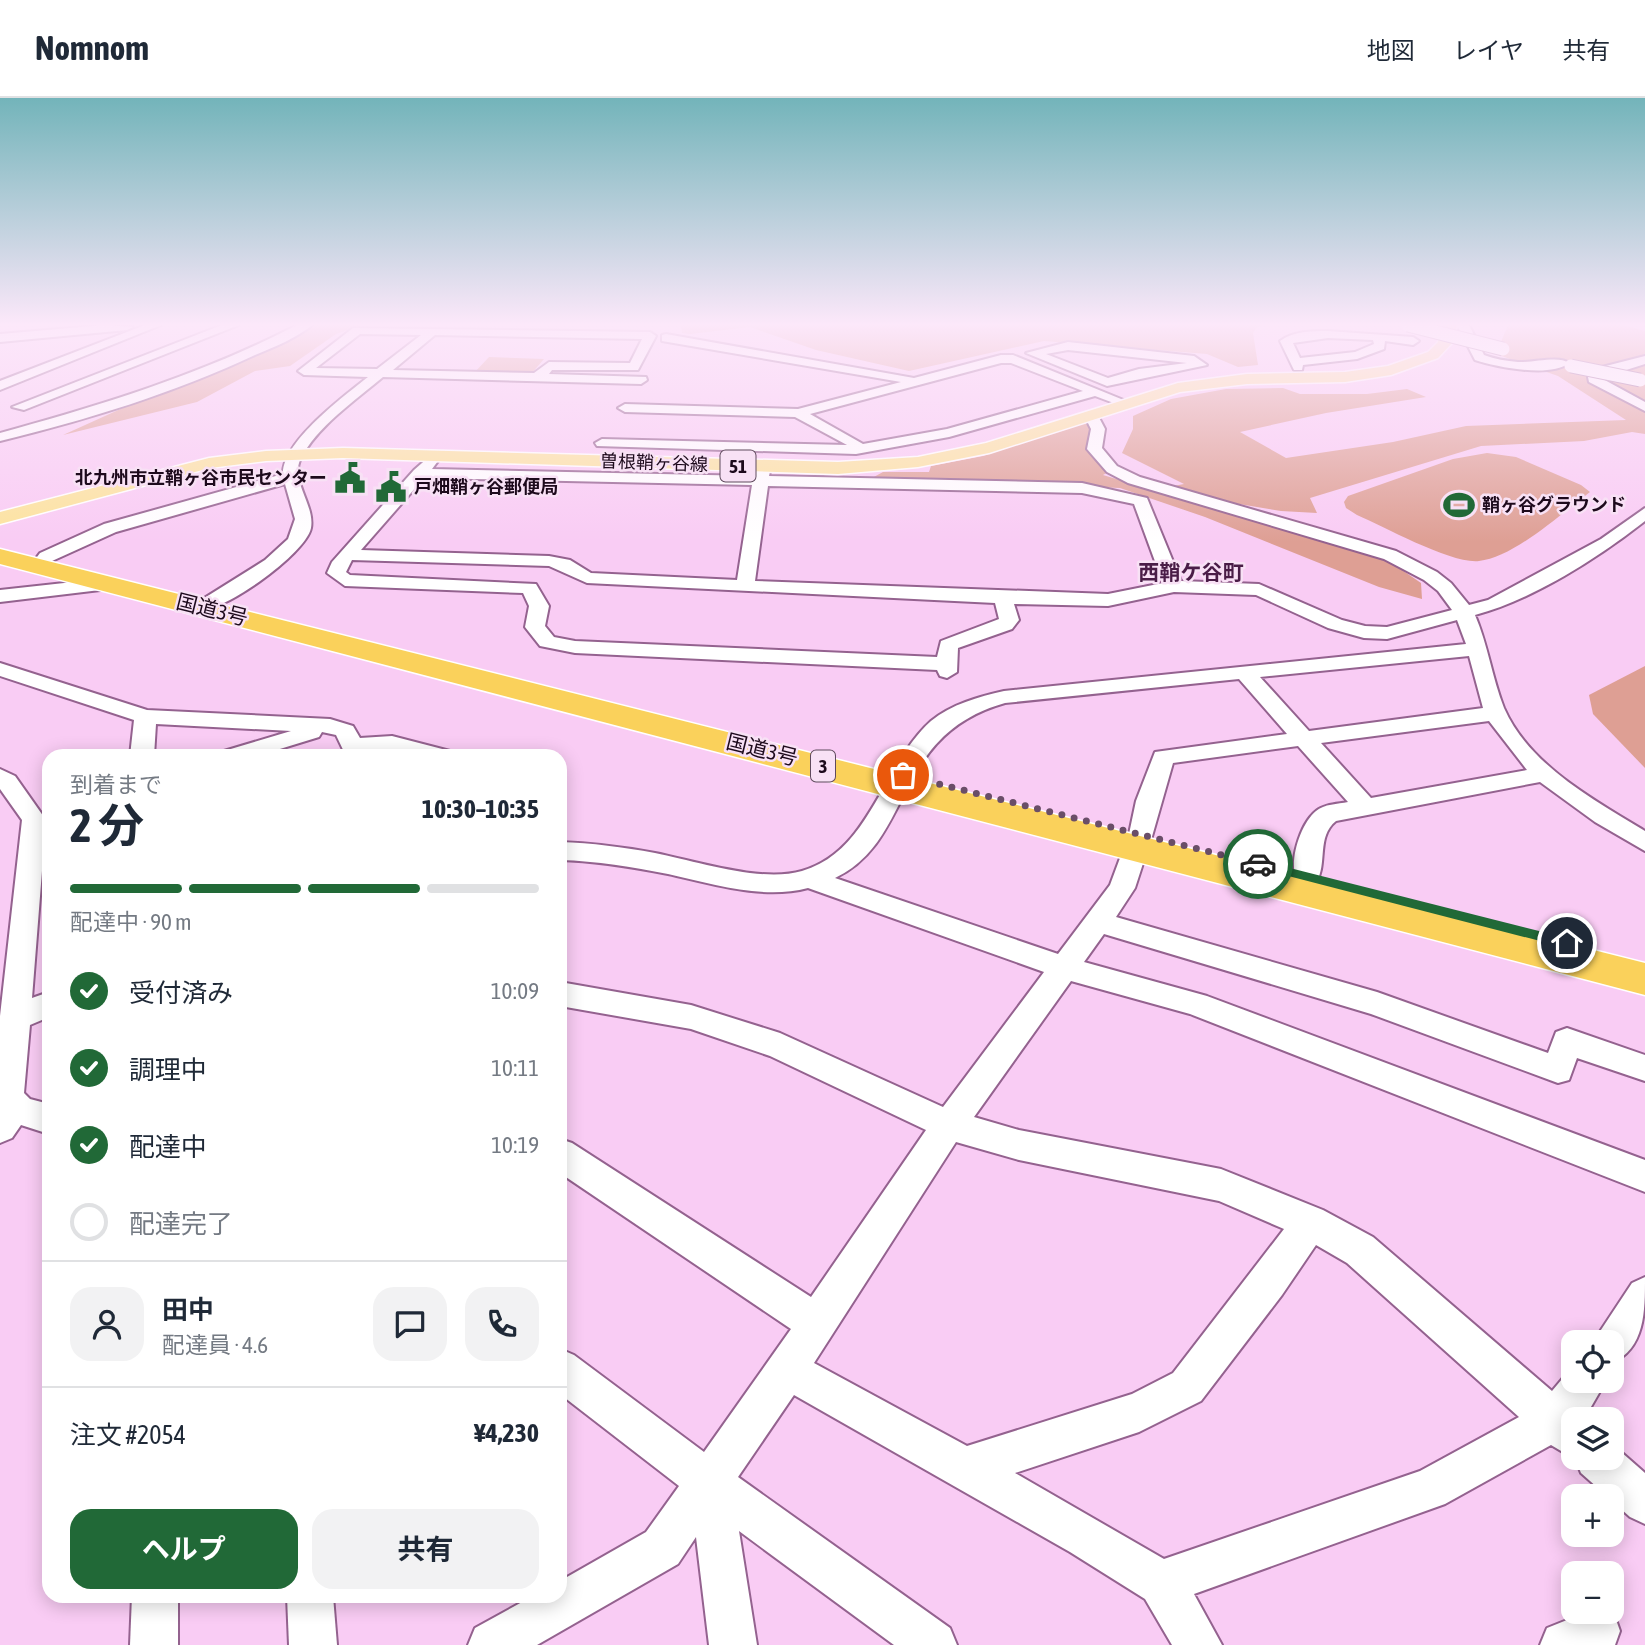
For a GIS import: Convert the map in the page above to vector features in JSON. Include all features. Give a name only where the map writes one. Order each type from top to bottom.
[{"type":"highway","name":"国道3号","points":[[0,545],[206,604],[1138,841],[1645,979]]},
{"type":"highway","name":"国道3号","points":[[0,556],[110,584],[206,604]]},
{"type":"highway","name":"国道3号","points":[[1138,841],[1307,876],[1645,963]]},
{"type":"main road","name":"曽根鞘ヶ谷線","points":[[0,515],[179,470],[231,460],[298,452],[852,456],[958,450],[1130,397]]},
{"type":"main road","name":"曽根鞘ヶ谷線","points":[[597,454],[762,474],[928,460],[989,448],[1144,397]]},
{"type":"street","points":[[19,407],[45,397]]},
{"type":"street","points":[[0,437],[135,397]]},
{"type":"street","points":[[206,604],[276,560],[303,529],[302,508],[291,477],[292,461],[311,435],[355,397]]},
{"type":"street","points":[[597,454],[631,397]]},
{"type":"street","points":[[619,417],[798,413],[853,397]]},
{"type":"street","points":[[852,456],[950,433],[1068,397]]},
{"type":"street","points":[[1114,397],[1119,401]]},
{"type":"street","points":[[1626,397],[1645,407]]},
{"type":"street","points":[[0,407],[128,400]]},
{"type":"street","points":[[798,413],[856,444],[852,456]]},
{"type":"street","points":[[1091,415],[1098,429],[1094,449],[1112,469],[1134,480],[1390,555],[1421,568],[1446,585],[1464,612],[1478,649],[1496,713],[1512,737],[1545,774],[1604,817],[1645,842]]},
{"type":"street","points":[[435,454],[347,555],[336,573],[345,580],[529,588],[539,606],[535,627],[547,642],[557,644],[948,673]]},
{"type":"street","points":[[419,473],[762,474],[1082,488],[1141,501],[1174,586]]},
{"type":"street","points":[[744,586],[762,474]]},
{"type":"street","points":[[46,557],[110,528],[291,477]]},
{"type":"street","points":[[347,555],[549,561],[564,564],[587,578],[1001,598],[1108,600],[1174,586],[1259,590],[1335,624],[1364,632],[1387,633],[1495,604],[1555,574],[1607,543],[1645,513]]},
{"type":"street","points":[[0,596],[110,584]]},
{"type":"street","points":[[976,704],[948,673],[948,645],[1005,625],[1009,620],[1008,609],[1001,598]]},
{"type":"street","points":[[811,879],[837,866],[859,847],[935,728],[976,704],[1004,697],[1478,649]]},
{"type":"street","points":[[0,669],[145,717],[332,724],[345,731],[354,749]]},
{"type":"street","points":[[1244,672],[1306,737],[1364,805]]},
{"type":"street","points":[[567,1602],[662,1548],[711,1484],[949,1125],[1122,888],[1138,841],[1147,801],[1163,757],[1496,713]]},
{"type":"street","points":[[143,749],[145,717]]},
{"type":"street","points":[[254,749],[332,724]]},
{"type":"street","points":[[364,749],[392,743],[415,749]]},
{"type":"street","points":[[1307,876],[1311,838],[1319,820],[1328,814],[1364,805],[1545,774]]},
{"type":"street","points":[[0,777],[42,817],[14,1018],[6,1108],[42,1118]]},
{"type":"street","points":[[567,850],[591,851],[754,882],[811,879],[1062,967],[1196,1004],[1645,1176]]},
{"type":"street","points":[[1096,921],[1377,1004],[1558,1070],[1566,1041],[1645,1068]]},
{"type":"street","points":[[567,996],[691,1017],[780,1046],[949,1125],[1018,1145],[1222,1185],[1310,1222],[1360,1250],[1561,1425]]},
{"type":"street","points":[[14,1018],[42,1007]]},
{"type":"street","points":[[567,1163],[816,1323]]},
{"type":"street","points":[[965,1468],[1139,1412],[1187,1387],[1269,1282],[1310,1222]]},
{"type":"street","points":[[1622,1330],[1645,1296]]},
{"type":"street","points":[[788,1370],[1086,1536],[1161,1583],[1198,1645]]},
{"type":"street","points":[[567,1374],[711,1484],[933,1645]]},
{"type":"street","points":[[1161,1583],[1430,1489],[1561,1429]]},
{"type":"street","points":[[1609,1470],[1645,1503]]},
{"type":"street","points":[[711,1484],[733,1645]]},
{"type":"street","points":[[154,1645],[155,1603]]},
{"type":"street","points":[[310,1603],[313,1645]]},
{"type":"street","points":[[492,1645],[566,1603]]},
{"type":"shaded area","points":[[147,397],[206,397],[197,402],[63,435]]},
{"type":"shaded area","points":[[1181,397],[1425,397],[1326,413],[1240,432],[1286,458],[1393,442],[1466,426],[1626,420],[1591,397],[1645,397],[1645,434],[1632,432],[1584,441],[1481,446],[1310,498],[1317,513],[1281,511],[1239,504],[1239,516],[1389,561],[1421,583],[1422,599],[1379,587],[1205,517],[1120,488],[872,478],[883,472],[929,472],[931,466],[983,456],[1083,422],[1093,428],[1088,444],[1096,461],[1110,471],[1103,475],[1153,490],[1184,484],[1122,453],[1133,429],[1133,416]]},
{"type":"shaded area","name":"鞘ヶ谷グラウンド","points":[[1487,453],[1516,457],[1581,485],[1590,492],[1522,543],[1507,552],[1479,561],[1435,551],[1346,508],[1344,502],[1348,496],[1453,459]]},
{"type":"shaded area","points":[[1645,666],[1645,768],[1593,714],[1589,695]]},
{"type":"way so far","points":[[903,775],[1258,864]]},
{"type":"place","name":"北九州市立鞘ヶ谷市民センター","points":[[350,478]]},
{"type":"place","name":"戸畑鞘ヶ谷郵便局","points":[[391,487]]},
{"type":"place","name":"鞘ヶ谷グラウンド","points":[[1459,505]]},
{"type":"district","name":"西鞘ケ谷町","points":[[1191,573]]},
{"type":"route","points":[[1258,864],[1567,943]]}]
